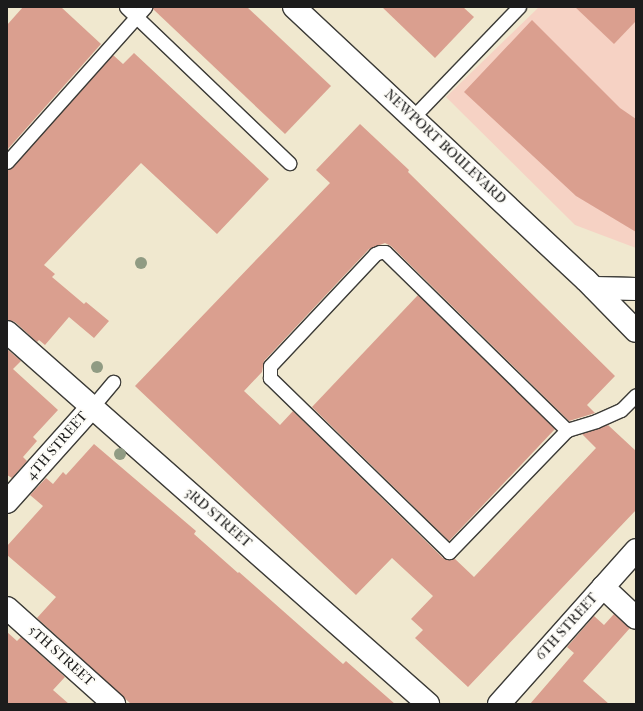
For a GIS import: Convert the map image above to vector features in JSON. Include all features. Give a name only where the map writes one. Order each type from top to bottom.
[{"type":"street","name":"NEWPORT BOULEVARD","points":[[294,7],[594,288],[628,316],[636,332]]},
{"type":"street","points":[[594,288],[636,288]]},
{"type":"street","name":"3RD STREET","points":[[7,332],[428,704]]},
{"type":"street","name":"4TH STREET","points":[[7,502],[92,407]]},
{"type":"street","name":"6TH STREET","points":[[499,704],[636,550]]},
{"type":"street","points":[[603,587],[636,618]]},
{"type":"street","name":"5TH STREET","points":[[7,608],[114,704]]},
{"type":"lane","points":[[126,7],[289,163]]},
{"type":"lane","points":[[7,162],[145,7]]},
{"type":"lane","points":[[413,117],[519,7]]},
{"type":"lane","points":[[567,430],[385,252],[375,254],[270,366],[270,378],[449,552],[567,430],[596,421],[621,410],[636,395]]},
{"type":"lane","points":[[92,407],[113,382]]},
{"type":"shaded area","points":[[539,7],[636,7],[636,248],[575,225],[446,97]]},
{"type":"building","points":[[23,7],[61,7],[101,44],[7,150],[7,25]]},
{"type":"building","points":[[153,7],[247,7],[331,86],[285,134],[153,9]]},
{"type":"building","points":[[382,7],[463,7],[474,17],[435,58]]},
{"type":"building","points":[[575,7],[636,7],[636,21],[614,44]]},
{"type":"building","points":[[532,20],[620,108],[636,119],[636,232],[576,196],[464,92]]},
{"type":"building","points":[[134,53],[269,179],[217,234],[141,163],[44,265],[55,274],[52,277],[84,304],[86,302],[109,321],[94,338],[69,317],[45,345],[39,340],[37,342],[15,322],[7,320],[7,170],[13,167],[113,55],[123,64]]},
{"type":"building","points":[[360,124],[409,170],[408,172],[615,376],[587,405],[595,413],[569,421],[391,246],[385,243],[369,249],[264,361],[262,372],[244,391],[280,425],[293,411],[443,558],[447,560],[454,558],[474,577],[596,448],[582,434],[608,425],[636,451],[636,510],[468,687],[415,638],[423,630],[411,619],[433,596],[392,558],[356,595],[135,386],[330,183],[316,170]]},
{"type":"building","points":[[418,295],[555,429],[449,541],[312,407]]},
{"type":"building","points":[[7,349],[21,361],[13,369],[58,410],[33,437],[37,441],[23,457],[27,461],[12,478],[7,475]]},
{"type":"building","points":[[94,444],[196,531],[194,534],[343,664],[346,661],[395,704],[131,704],[37,618],[56,597],[7,555],[7,546],[43,506],[30,495],[46,478],[53,484],[63,472],[66,475]]},
{"type":"building","points":[[614,614],[630,628],[583,681],[609,704],[530,704],[574,653],[567,647],[594,616],[604,625]]},
{"type":"building","points":[[7,632],[17,641],[21,637],[65,677],[53,690],[69,704],[7,704]]}]
